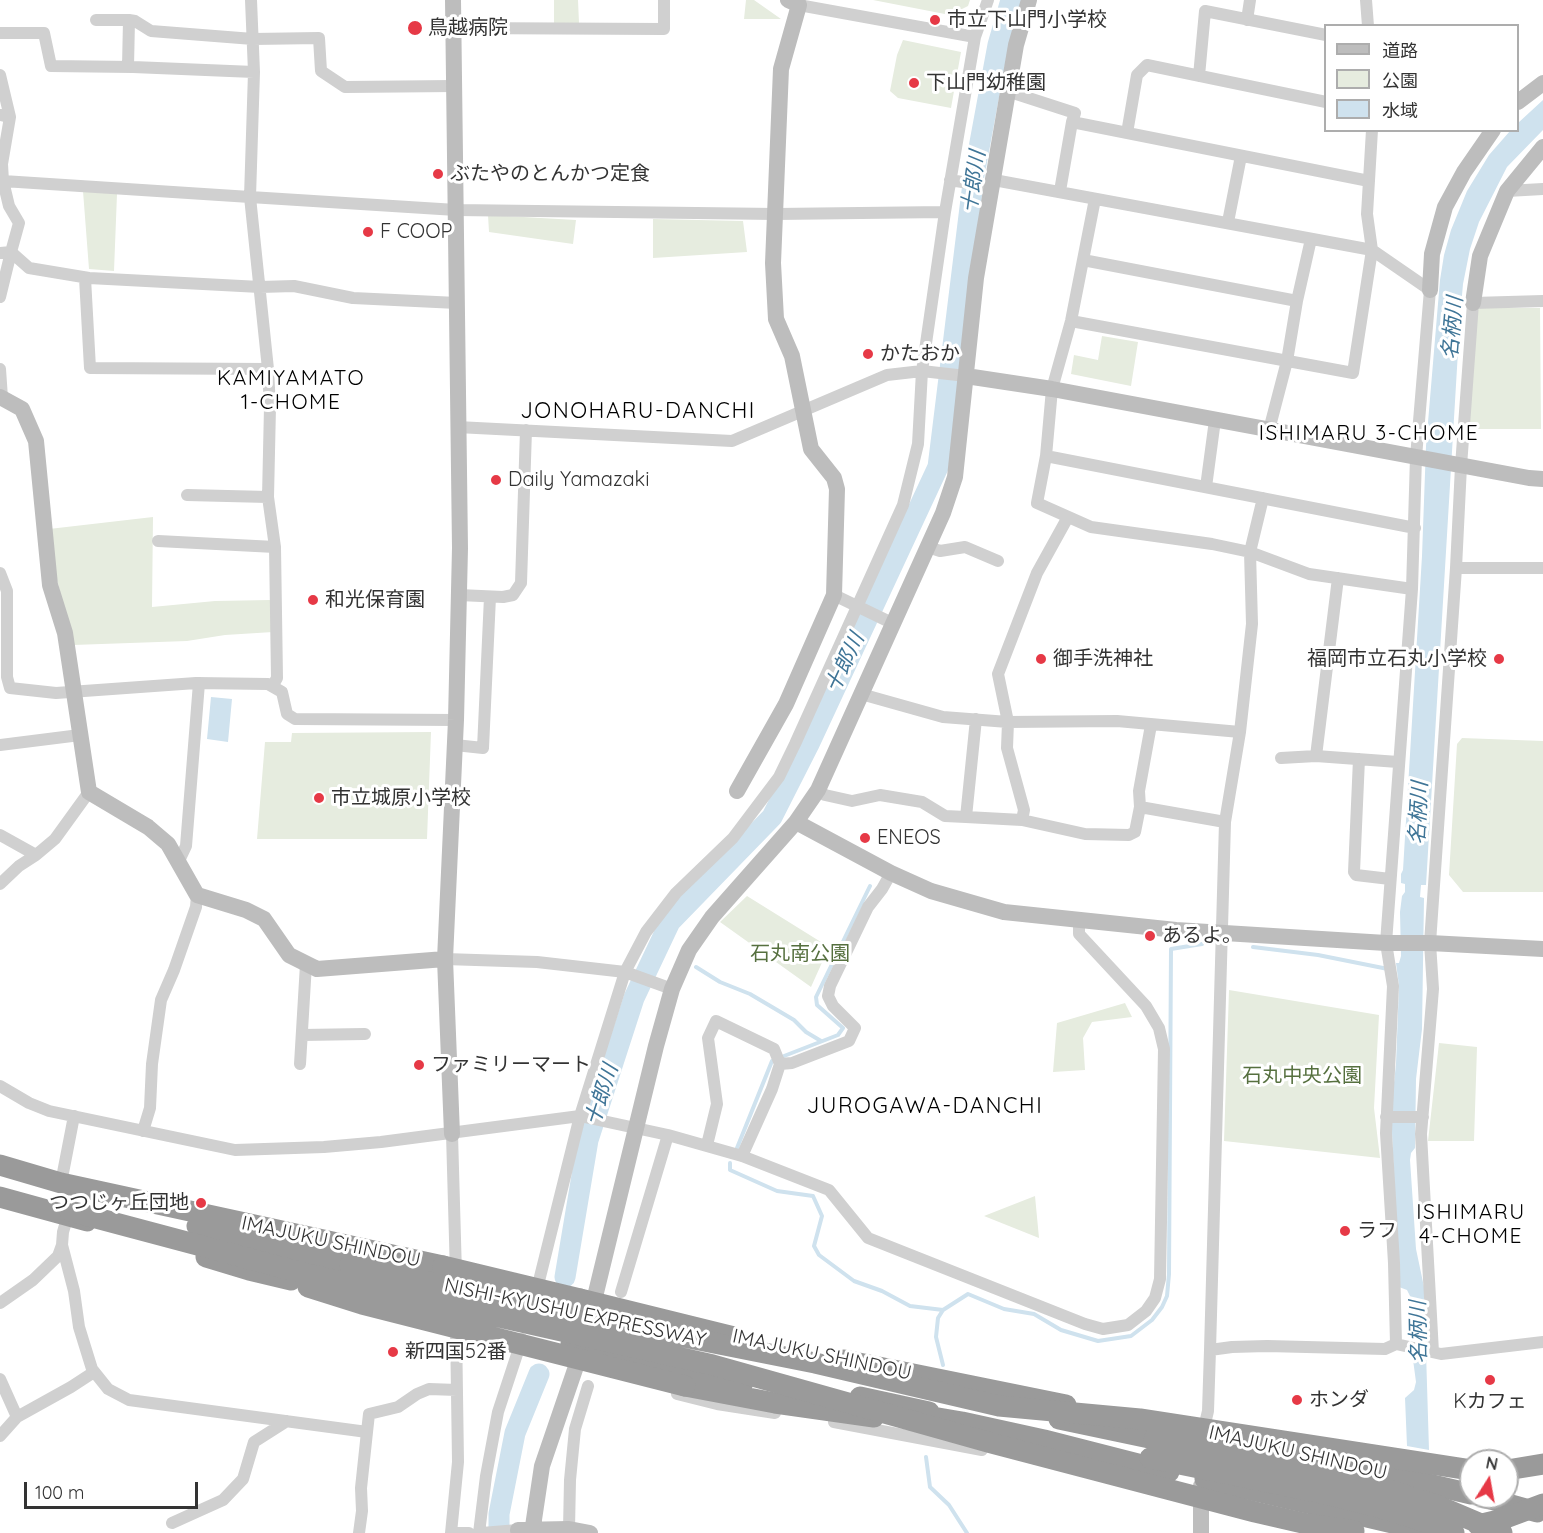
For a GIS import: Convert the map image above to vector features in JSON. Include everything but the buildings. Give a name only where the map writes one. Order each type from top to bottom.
[{"type":"highway","name":"IMAJUKU SHINDOU","points":[[0,1165],[62,1183],[443,1266],[724,1335],[1203,1432],[1459,1491]]},
{"type":"highway","name":"NISHI-KYUSHU EXPRESSWAY","points":[[0,1172],[162,1217],[350,1265],[815,1363],[999,1406],[1152,1449]]},
{"type":"highway","name":"NISHI-KYUSHU EXPRESSWAY","points":[[0,1190],[69,1213],[303,1273],[996,1427],[1152,1449]]},
{"type":"highway","name":"IMAJUKU SHINDOU","points":[[0,1197],[69,1213],[249,1270],[786,1392],[962,1422],[1044,1440],[1170,1472],[1434,1533]]},
{"type":"highway","points":[[69,1213],[362,1304],[685,1386],[775,1404],[1044,1440]]},
{"type":"highway","points":[[713,1365],[991,1443],[1255,1512],[1307,1524],[1376,1533]]},
{"type":"highway","points":[[999,1406],[1140,1419],[1459,1468]]},
{"type":"highway","points":[[1152,1449],[1378,1507],[1454,1533]]},
{"type":"highway","points":[[1152,1449],[1330,1475],[1437,1505],[1502,1533]]},
{"type":"highway","points":[[1519,1468],[1543,1464]]},
{"type":"highway","points":[[1424,1533],[1462,1529],[1493,1522],[1543,1504]]},
{"type":"highway","points":[[1519,1507],[1543,1514]]},
{"type":"street","points":[[251,0],[254,72],[250,197],[270,407],[268,497],[275,547],[277,678],[273,685]]},
{"type":"street","points":[[453,0],[459,595],[456,720],[445,959],[456,1243],[458,1462],[451,1533],[469,1533]]},
{"type":"street","points":[[454,27],[664,29],[664,0]]},
{"type":"street","points":[[590,1533],[569,1529],[480,1533],[486,1476],[498,1412],[514,1368],[542,1273],[582,1116],[625,972],[646,932],[676,893],[733,838],[779,777],[903,505],[918,444],[922,371],[950,180],[975,37],[988,0]]},
{"type":"street","points":[[527,1531],[542,1466],[577,1346],[587,1300],[636,1129],[672,989],[689,950],[712,917],[796,822],[818,790],[943,513],[955,477],[976,278],[1007,91],[1016,45],[1029,0]]},
{"type":"street","points":[[1247,20],[1250,0]]},
{"type":"street","points":[[1366,0],[1368,24]]},
{"type":"street","points":[[737,791],[786,704],[834,595],[837,489],[834,478],[811,449],[792,356],[776,319],[773,263],[781,69],[793,3],[975,37]]},
{"type":"street","points":[[1199,76],[1205,11],[1324,35]]},
{"type":"street","points":[[96,20],[135,21],[151,31],[253,39],[319,38],[321,71],[345,87],[454,86]]},
{"type":"street","points":[[128,67],[129,20]]},
{"type":"street","points":[[0,33],[44,33],[51,66],[254,72]]},
{"type":"street","points":[[1127,133],[1137,75],[1147,65],[1324,102]]},
{"type":"street","points":[[0,75],[5,116],[2,181],[9,206],[19,223],[6,253],[0,297]]},
{"type":"street","points":[[1519,101],[1543,83]]},
{"type":"street","points":[[1007,91],[1074,113],[1060,191]]},
{"type":"street","points":[[1072,122],[1369,181]]},
{"type":"street","points":[[1071,321],[1353,373],[1372,250],[1366,214],[1372,132]]},
{"type":"street","points":[[1396,1344],[1386,1117],[1394,986],[1386,943],[1412,589],[1416,457],[1432,254],[1445,207],[1464,172],[1491,132]]},
{"type":"street","points":[[1433,1352],[1426,1246],[1428,1227],[1421,1134],[1433,989],[1430,943],[1473,303],[1480,256],[1507,190],[1543,147]]},
{"type":"street","points":[[1228,222],[1241,156]]},
{"type":"street","points":[[950,180],[1060,191],[1372,250],[1430,290]]},
{"type":"street","points":[[2,181],[456,210],[945,212]]},
{"type":"street","points":[[1507,190],[1543,189]]},
{"type":"street","points":[[1095,199],[1071,321],[1052,390],[1046,456],[1037,503],[1092,527],[1212,544],[1250,552],[1309,574],[1412,589]]},
{"type":"street","points":[[1269,430],[1287,361],[1311,239]]},
{"type":"street","points":[[6,253],[29,268],[85,278],[260,287],[294,286],[353,298],[457,303]]},
{"type":"street","points":[[1083,260],[1297,301]]},
{"type":"street","points":[[85,278],[90,368],[268,369]]},
{"type":"street","points":[[1473,303],[1543,301]]},
{"type":"street","points":[[0,369],[1,398],[22,409],[36,441],[50,585],[64,633],[89,792],[55,839],[19,866],[0,884]]},
{"type":"street","points":[[457,427],[732,441],[871,380],[887,375],[922,371],[1052,390],[1461,466],[1529,478],[1543,478]]},
{"type":"street","points":[[1206,487],[1215,420]]},
{"type":"street","points":[[459,595],[490,597],[513,595],[518,591],[521,583],[526,430]]},
{"type":"street","points":[[1046,456],[1415,528]]},
{"type":"street","points":[[187,495],[268,497]]},
{"type":"street","points":[[1201,1533],[1203,1432],[1208,1411],[1226,822],[1240,732],[1252,624],[1250,552],[1263,498]]},
{"type":"street","points":[[1022,820],[1024,810],[1007,748],[1008,722],[998,674],[1038,573],[1068,517]]},
{"type":"street","points":[[158,541],[275,547]]},
{"type":"street","points":[[928,546],[940,551],[965,547],[998,561]]},
{"type":"street","points":[[1456,568],[1543,568]]},
{"type":"street","points":[[0,573],[7,591],[7,677],[10,688],[56,693],[199,683],[273,685],[282,692],[287,714],[295,719],[456,720]]},
{"type":"street","points":[[1316,756],[1338,578]]},
{"type":"street","points":[[834,595],[894,624]]},
{"type":"street","points":[[454,745],[483,748],[490,597]]},
{"type":"street","points":[[178,863],[186,846],[199,683]]},
{"type":"street","points":[[861,694],[943,717],[1008,722],[1117,721],[1240,732]]},
{"type":"street","points":[[966,817],[976,719]]},
{"type":"street","points":[[818,790],[825,795],[852,801],[880,795],[922,802],[945,816],[1022,820],[1085,834],[1129,835],[1135,832],[1140,807],[1139,791],[1151,725]]},
{"type":"street","points":[[0,745],[80,735]]},
{"type":"street","points":[[1281,758],[1316,756],[1398,762]]},
{"type":"street","points":[[1359,759],[1354,872],[1356,875],[1390,879]]},
{"type":"street","points":[[89,792],[168,844],[197,895],[196,906],[161,1000],[152,1064],[150,1108],[143,1131]]},
{"type":"street","points":[[1140,807],[1226,822]]},
{"type":"street","points":[[796,822],[891,873],[930,891],[1004,912],[1223,933],[1386,943],[1543,949]]},
{"type":"street","points":[[0,835],[36,855]]},
{"type":"street","points":[[780,1064],[792,1063],[849,1041],[855,1029],[833,1006],[828,996],[830,986],[868,907],[891,873]]},
{"type":"street","points":[[197,895],[246,910],[264,919],[289,955],[317,969],[445,959],[537,962],[625,972],[672,989]]},
{"type":"street","points":[[0,1086],[29,1103],[49,1111],[236,1150],[324,1147],[453,1134],[582,1116],[707,1145],[830,1190],[868,1238],[1085,1324],[1103,1329],[1128,1325],[1146,1311],[1155,1298],[1160,1279],[1164,1049],[1159,1028],[1146,1006],[1079,934],[1079,921]]},
{"type":"street","points":[[300,1064],[306,964]]},
{"type":"street","points":[[707,1145],[717,1104],[708,1038],[716,1021],[774,1049],[780,1064],[772,1089],[742,1156]]},
{"type":"street","points":[[302,1035],[365,1034]]},
{"type":"street","points":[[62,1183],[74,1116]]},
{"type":"street","points":[[1386,1117],[1423,1116]]},
{"type":"street","points":[[621,1292],[668,1135]]},
{"type":"street","points":[[69,1213],[63,1232],[63,1245],[74,1291],[79,1327],[94,1372],[108,1389],[129,1400],[367,1432]]},
{"type":"street","points":[[0,1303],[33,1280],[58,1256],[63,1245]]},
{"type":"street","points":[[1210,1350],[1267,1346],[1385,1349],[1396,1344],[1441,1354],[1543,1342]]},
{"type":"street","points":[[577,1346],[628,1380],[717,1404],[855,1425],[990,1452],[1050,1453],[1170,1472]]},
{"type":"street","points":[[0,1436],[17,1417],[94,1372]]},
{"type":"street","points":[[0,1379],[17,1417]]},
{"type":"street","points":[[569,1529],[570,1480],[575,1429],[588,1386]]},
{"type":"street","points":[[359,1533],[369,1414],[398,1407],[429,1389],[457,1390]]},
{"type":"street","points":[[172,1523],[223,1500],[243,1479],[254,1442],[287,1420]]},
{"type":"green space","points":[[554,0],[578,0],[579,23],[554,23]]},
{"type":"green space","points":[[746,0],[754,0],[781,19],[744,19]]},
{"type":"green space","points":[[873,0],[970,0],[968,6],[950,15]]},
{"type":"green space","points":[[903,40],[961,52],[951,108],[898,98],[890,91],[897,55]]},
{"type":"green space","points":[[83,191],[117,194],[114,271],[89,269]]},
{"type":"green space","points":[[488,215],[576,220],[573,244],[489,232]]},
{"type":"green space","points":[[653,219],[743,221],[747,252],[653,258]]},
{"type":"green space","points":[[1478,308],[1540,308],[1541,429],[1468,429]]},
{"type":"green space","points":[[1102,336],[1138,342],[1131,386],[1071,374],[1074,355],[1098,360]]},
{"type":"green space","points":[[153,517],[152,607],[215,601],[270,600],[273,632],[225,635],[187,641],[73,645],[56,575],[49,529]]},
{"type":"green space","points":[[431,732],[427,839],[257,839],[265,742],[291,742],[292,733]]},
{"type":"green space","points":[[1462,738],[1543,741],[1543,892],[1463,892],[1449,875],[1457,744]]},
{"type":"green space","name":"石丸南公園","points":[[747,896],[829,947],[811,987],[720,922]]},
{"type":"green space","name":"石丸中央公園","points":[[1229,990],[1379,1015],[1374,1108],[1380,1158],[1224,1141]]},
{"type":"green space","points":[[1125,1003],[1132,1017],[1092,1022],[1083,1038],[1085,1070],[1053,1072],[1057,1023]]},
{"type":"green space","points":[[1439,1043],[1477,1047],[1474,1141],[1428,1141]]},
{"type":"green space","points":[[1035,1196],[1039,1238],[984,1216]]},
{"type":"water","name":"名柄川","points":[[1543,100],[1543,130],[1507,167],[1479,222],[1470,249],[1463,284],[1426,885],[1421,885],[1420,897],[1424,898],[1422,1029],[1416,1079],[1415,1148],[1410,1160],[1416,1249],[1424,1287],[1429,1450],[1407,1446],[1405,1398],[1414,1390],[1416,1382],[1412,1352],[1418,1339],[1412,1315],[1412,1300],[1407,1290],[1399,1287],[1391,1111],[1396,1064],[1399,986],[1396,963],[1399,963],[1401,956],[1400,912],[1402,896],[1405,892],[1405,884],[1401,883],[1401,874],[1422,556],[1426,446],[1440,280],[1451,230],[1467,191],[1489,155],[1509,132],[1519,132],[1519,122]]},
{"type":"water","points":[[211,697],[232,699],[228,742],[207,739]]},
{"type":"waterway","name":"十郎川","points":[[565,1277],[588,1140],[634,998],[670,922],[772,817],[809,744],[938,467],[974,175],[998,45],[1011,0]]},
{"type":"waterway","points":[[784,1056],[838,1035],[843,1028],[817,1005],[816,997],[870,886]]},
{"type":"waterway","points":[[943,1365],[936,1337],[938,1318],[943,1310],[968,1294],[1004,1309],[1034,1314],[1061,1330],[1098,1341],[1131,1336],[1152,1320],[1162,1307],[1167,1296],[1169,1274],[1171,949],[1202,944]]},
{"type":"waterway","points":[[1253,947],[1318,955],[1388,969]]},
{"type":"waterway","points":[[696,967],[720,982],[750,994],[794,1020],[806,1032],[821,1041]]},
{"type":"waterway","points":[[737,1148],[772,1061]]},
{"type":"waterway","points":[[730,1163],[730,1170],[777,1191],[813,1196],[822,1216],[814,1246],[819,1255],[854,1281],[882,1291],[910,1306],[943,1310]]},
{"type":"waterway","name":"十郎川","points":[[499,1533],[499,1514],[515,1433],[539,1374]]},
{"type":"waterway","points":[[926,1457],[930,1487],[949,1505],[967,1533]]},
{"type":"place","name":"市立下山門小学校","points":[[935,20]]},
{"type":"place","name":"鳥越病院","points":[[415,28]]},
{"type":"place","name":"下山門幼稚園","points":[[914,83]]},
{"type":"place","name":"ぶたやのとんかつ定食","points":[[438,174]]},
{"type":"place","name":"F COOP","points":[[368,232]]},
{"type":"place","name":"かたおか","points":[[868,354]]},
{"type":"place","name":"Daily Yamazaki","points":[[496,480]]},
{"type":"place","name":"和光保育園","points":[[313,600]]},
{"type":"place","name":"御手洗神社","points":[[1041,659]]},
{"type":"place","name":"福岡市立石丸小学校","points":[[1499,659]]},
{"type":"place","name":"市立城原小学校","points":[[319,798]]},
{"type":"place","name":"ENEOS","points":[[865,838]]},
{"type":"place","name":"あるよ。","points":[[1150,936]]},
{"type":"place","name":"ファミリーマート","points":[[419,1065]]},
{"type":"place","name":"つつじヶ丘団地","points":[[201,1203]]},
{"type":"place","name":"ラフ","points":[[1345,1231]]},
{"type":"place","name":"新四国52番","points":[[393,1352]]},
{"type":"place","name":"Kカフェ","points":[[1490,1380]]},
{"type":"place","name":"ホンダ","points":[[1297,1400]]},
{"type":"district","name":"KAMIYAMATO 1-CHOME","points":[[291,391]]},
{"type":"district","name":"JONOHARU-DANCHI","points":[[638,411]]},
{"type":"district","name":"ISHIMARU 3-CHOME","points":[[1369,434]]},
{"type":"district","name":"JUROGAWA-DANCHI","points":[[925,1106]]},
{"type":"district","name":"ISHIMARU 4-CHOME","points":[[1471,1225]]}]
